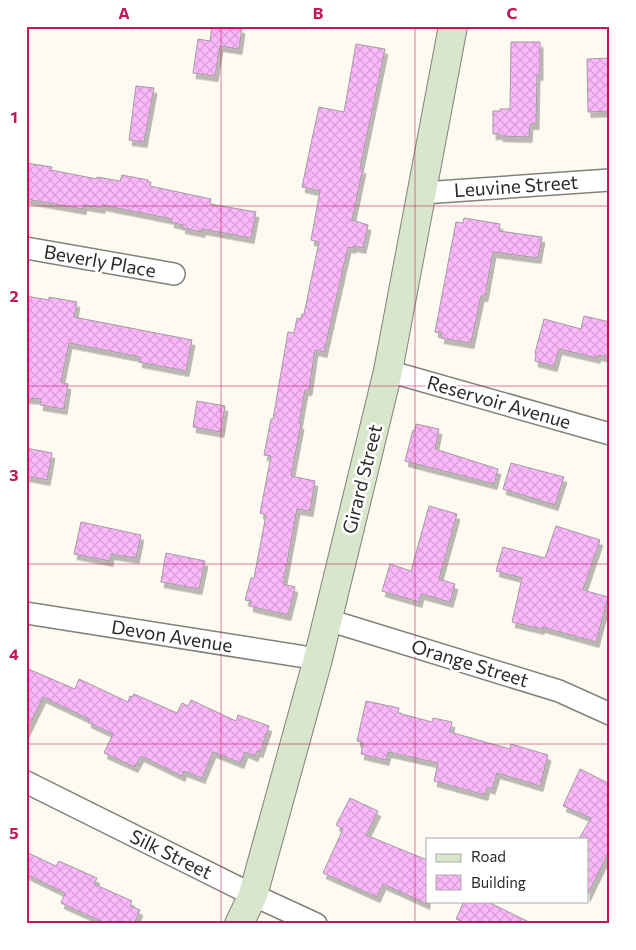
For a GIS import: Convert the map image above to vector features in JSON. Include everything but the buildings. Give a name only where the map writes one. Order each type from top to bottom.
[{"type":"street","name":"Girard Street","points":[[239,924],[253,895],[318,659],[388,371],[453,26]]},
{"type":"street","name":"Leuvine Street","points":[[423,193],[610,180]]},
{"type":"street","name":"Beverly Place","points":[[26,248],[174,274]]},
{"type":"street","name":"Reservoir Avenue","points":[[388,371],[610,434]]},
{"type":"street","name":"Devon Avenue","points":[[26,613],[318,659]]},
{"type":"street","name":"Orange Street","points":[[328,620],[559,691],[610,714]]},
{"type":"street","name":"Silk Street","points":[[26,782],[253,895],[316,924]]}]
